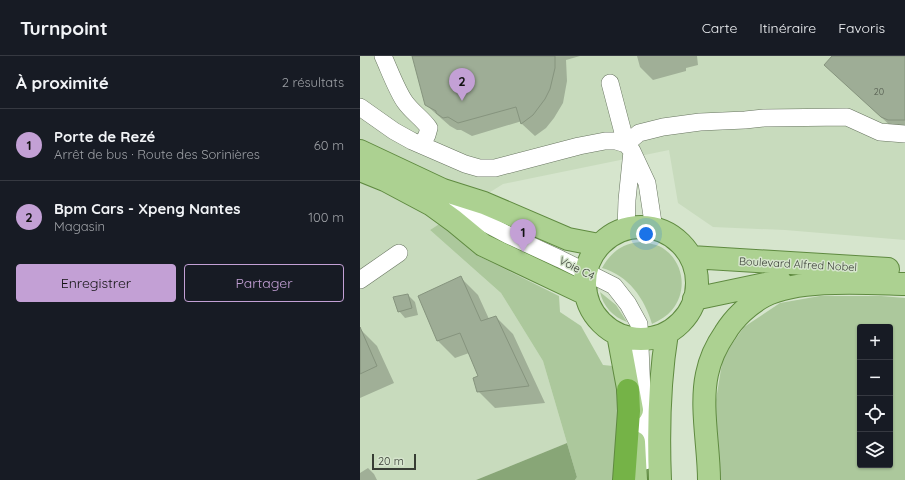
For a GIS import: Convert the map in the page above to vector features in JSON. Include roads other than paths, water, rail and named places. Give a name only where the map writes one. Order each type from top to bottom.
[{"type":"highway","points":[[624,480],[629,410],[628,390]]},
{"type":"main road","points":[[360,151],[443,190],[484,203],[568,239],[599,246]]},
{"type":"main road","points":[[360,170],[385,180],[432,205],[483,245],[586,294]]},
{"type":"main road","points":[[626,229],[654,229],[672,237],[691,257],[695,272],[696,286],[694,299],[686,317],[667,333],[652,338],[629,338],[610,330],[597,318],[590,307],[586,294],[586,272],[589,262],[599,246],[612,236],[626,229]]},
{"type":"main road","name":"Boulevard Alfred Nobel","points":[[691,257],[905,270]]},
{"type":"main road","name":"Boulevard Alfred Nobel","points":[[694,299],[774,281],[806,277],[905,277]]},
{"type":"main road","points":[[709,480],[705,401],[706,375],[712,355],[730,324],[746,309],[764,296],[785,288],[845,282],[905,284]]},
{"type":"main road","points":[[660,480],[658,432],[662,360],[667,333]]},
{"type":"main road","points":[[618,334],[633,415],[636,480]]},
{"type":"street","points":[[383,56],[404,101],[429,128],[422,145]]},
{"type":"street","points":[[610,83],[629,147],[647,183],[654,229]]},
{"type":"street","points":[[360,107],[394,131],[464,164],[479,168],[494,168],[579,146],[605,141],[616,141],[629,147]]},
{"type":"street","points":[[626,229],[629,147],[639,133],[663,127],[700,122],[764,118],[847,117],[880,132],[905,134]]},
{"type":"street","name":"Voie C4","points":[[360,161],[401,178],[508,235],[614,286],[628,304],[639,324],[646,480]]},
{"type":"street","points":[[360,280],[399,253]]},
{"type":"place","name":"Bpm Cars - Xpeng Nantes","points":[[462,101]]},
{"type":"place","name":"Porte de Rezé","points":[[523,252]]}]
